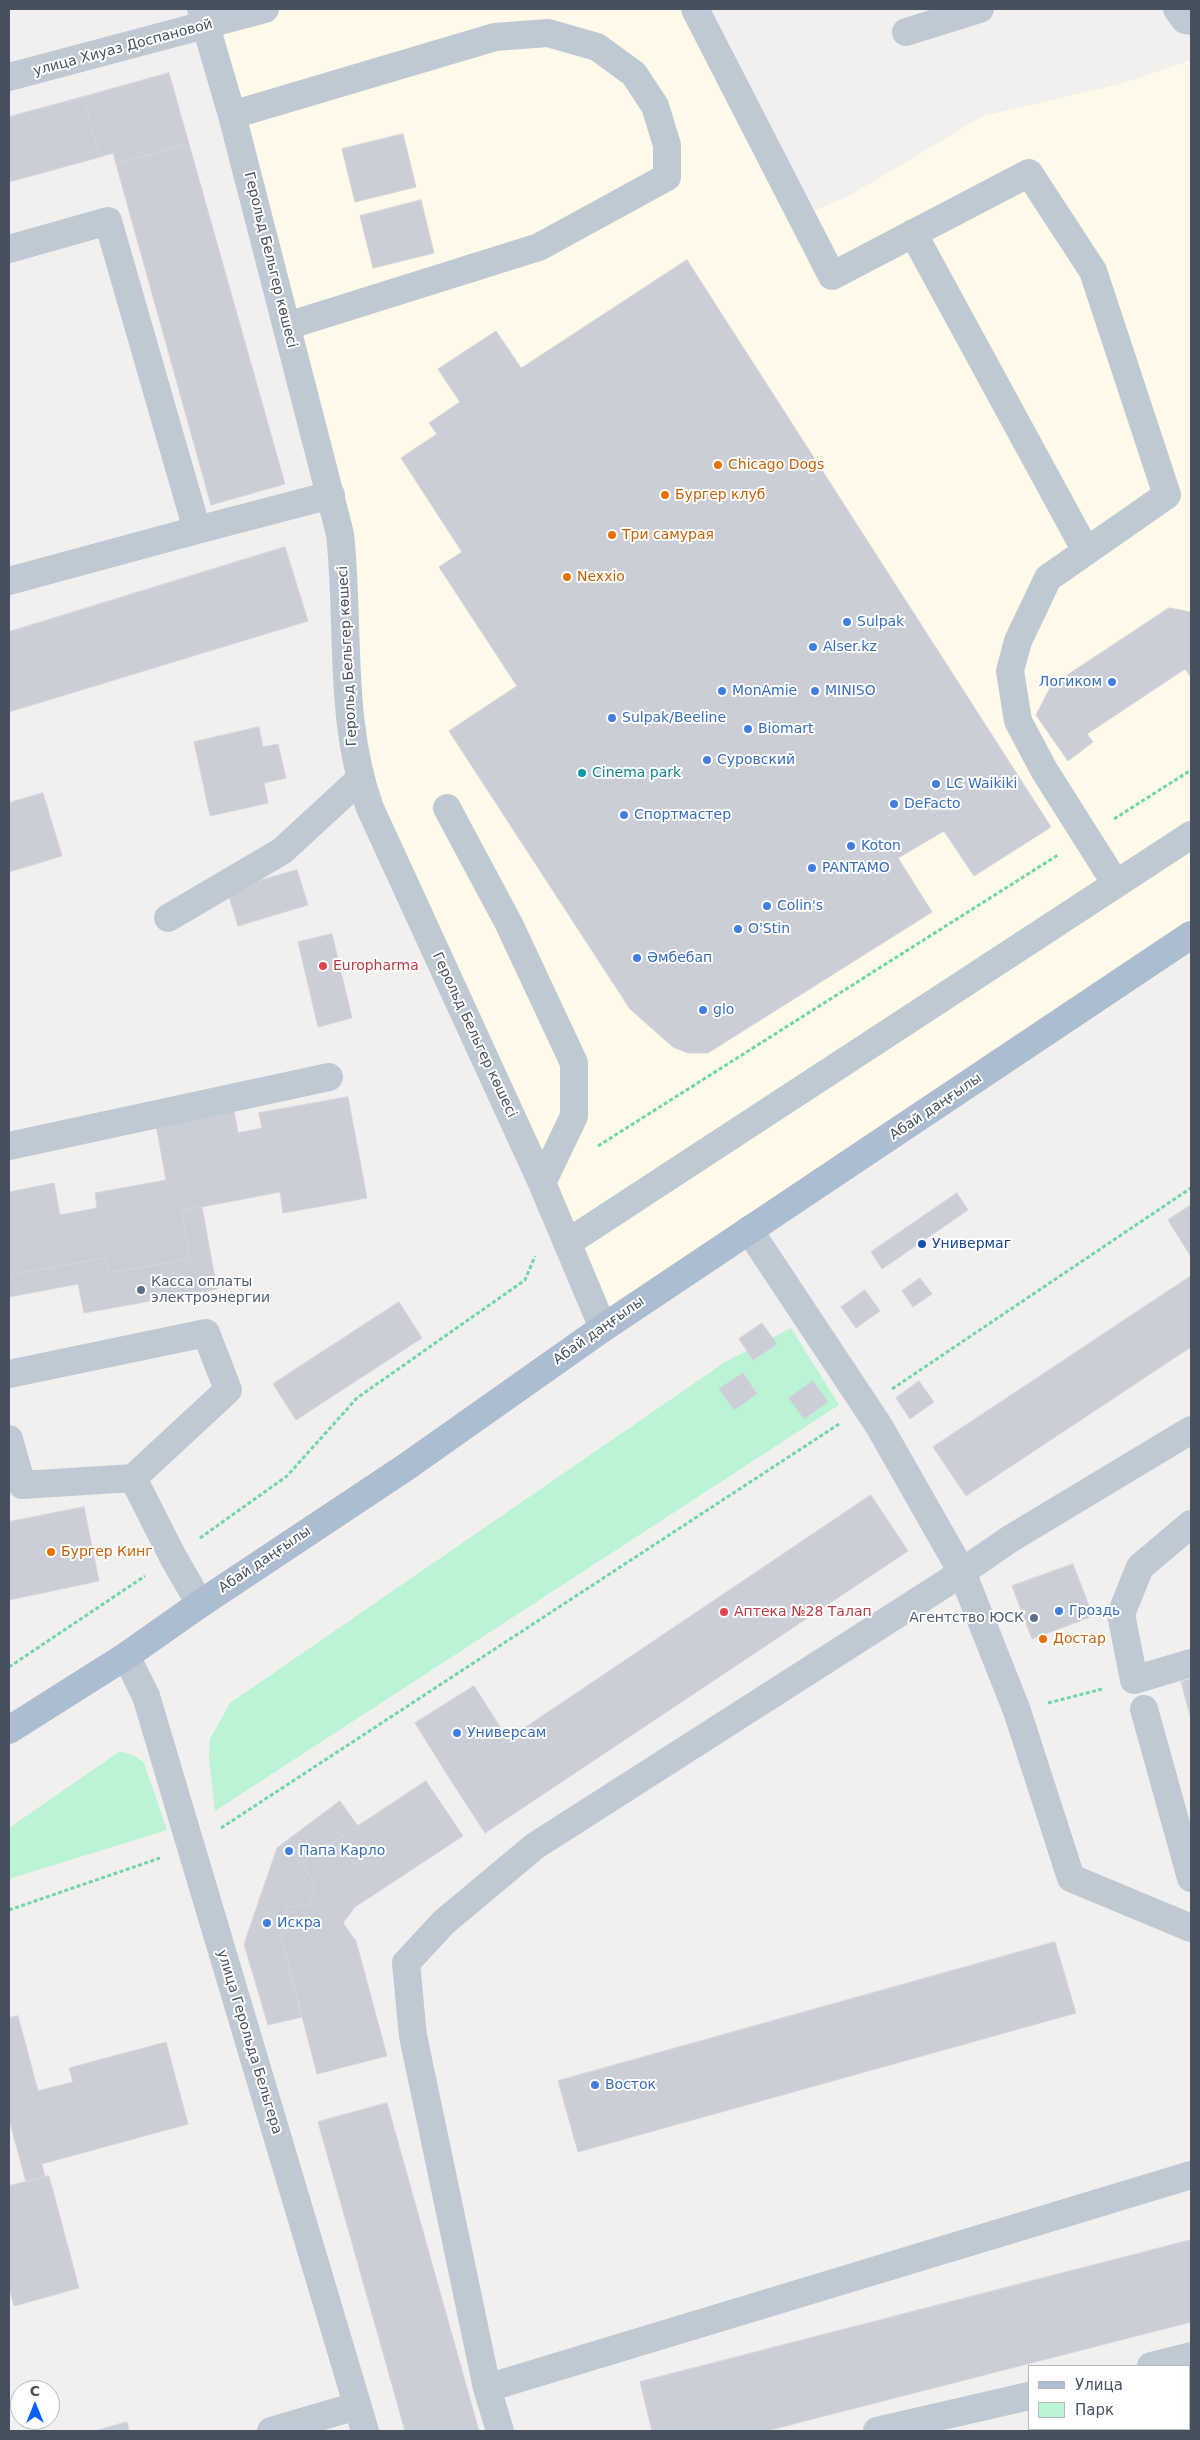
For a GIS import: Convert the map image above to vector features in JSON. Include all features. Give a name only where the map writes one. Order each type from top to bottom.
[{"type":"main road","name":"Абай даңғылы","points":[[9,1730],[126,1656],[200,1604],[406,1467],[603,1328],[1191,935]]},
{"type":"street","name":"улица Хиуаз Доспановой","points":[[9,78],[203,18],[265,9]]},
{"type":"street","points":[[695,9],[832,276],[1029,173],[1093,271],[1167,496],[1048,578],[1018,641],[1010,671],[1018,721],[1044,770],[1116,884]]},
{"type":"street","points":[[906,32],[980,9]]},
{"type":"street","points":[[1177,9],[1185,20],[1191,21]]},
{"type":"street","name":"Герольд Бельгер көшесі","points":[[203,18],[232,114],[340,534],[343,561],[349,715],[360,780],[370,808],[542,1183],[603,1328]]},
{"type":"street","points":[[232,114],[495,37],[548,33],[597,47],[634,74],[655,106],[667,145],[666,177],[539,247],[287,326]]},
{"type":"street","points":[[9,249],[108,221],[197,530]]},
{"type":"street","points":[[914,233],[1086,551]]},
{"type":"street","points":[[9,581],[331,496]]},
{"type":"street","points":[[168,918],[282,851],[360,780]]},
{"type":"street","points":[[447,808],[509,924],[574,1063],[574,1116],[542,1183]]},
{"type":"street","points":[[566,1243],[1191,835]]},
{"type":"street","points":[[9,1146],[329,1077]]},
{"type":"street","points":[[749,1230],[879,1426],[962,1572],[1017,1711],[1071,1878],[1191,1928]]},
{"type":"street","points":[[9,1374],[206,1333],[228,1390],[134,1478],[22,1485],[9,1439]]},
{"type":"street","points":[[500,2431],[487,2388],[413,2036],[406,1963],[444,1922],[536,1846],[962,1572],[1010,1539],[1191,1430]]},
{"type":"street","points":[[134,1478],[173,1557],[200,1604]]},
{"type":"street","points":[[1191,1524],[1140,1567],[1121,1614],[1134,1680],[1191,1662]]},
{"type":"street","name":"улица Герольда Бельгера","points":[[126,1656],[146,1696],[365,2431]]},
{"type":"street","points":[[1144,1709],[1191,1878]]},
{"type":"street","points":[[487,2388],[1191,2175]]},
{"type":"street","points":[[1155,2365],[1191,2356]]},
{"type":"street","points":[[877,2431],[1028,2396]]},
{"type":"street","points":[[270,2431],[357,2406]]},
{"type":"path","points":[[596,1147],[1191,770]]},
{"type":"path","points":[[9,1910],[191,1848],[865,1407],[1191,1188]]},
{"type":"path","points":[[9,1667],[173,1557],[287,1476],[357,1398],[525,1280],[538,1248]]},
{"type":"path","points":[[1017,1711],[1134,1680]]},
{"type":"shaded area","points":[[265,9],[695,9],[801,216],[847,197],[983,116],[1121,84],[1191,60],[1191,935],[603,1328],[370,808],[343,561],[205,26]]},
{"type":"green space","points":[[791,1328],[839,1405],[215,1811],[209,1758],[210,1739],[230,1703],[725,1362]]},
{"type":"green space","points":[[120,1751],[135,1756],[144,1763],[167,1830],[9,1879],[9,1828]]},
{"type":"building","points":[[169,73],[189,144],[116,164],[113,153],[100,157],[83,97]]},
{"type":"building","points":[[83,97],[100,157],[9,182],[9,117]]},
{"type":"building","points":[[403,134],[416,187],[355,202],[342,149]]},
{"type":"building","points":[[189,144],[285,484],[211,505],[116,164]]},
{"type":"building","points":[[421,200],[434,253],[373,268],[360,216]]},
{"type":"building","points":[[687,260],[1051,827],[974,876],[944,831],[898,858],[932,912],[708,1053],[688,1053],[673,1047],[630,1009],[449,731],[517,686],[439,567],[462,552],[401,458],[437,434],[429,423],[460,402],[438,369],[496,331],[521,368]]},
{"type":"building","points":[[285,547],[308,621],[9,712],[9,632]]},
{"type":"building","name":"Логиком","points":[[1169,608],[1191,612],[1191,677],[1185,669],[1087,734],[1093,742],[1068,761],[1036,715],[1051,686]]},
{"type":"building","points":[[259,727],[263,747],[278,744],[286,778],[264,783],[268,803],[210,816],[194,742]]},
{"type":"building","points":[[43,793],[62,856],[9,872],[9,803]]},
{"type":"building","points":[[297,870],[308,905],[238,926],[227,890]]},
{"type":"building","points":[[332,934],[352,1018],[318,1027],[298,942]]},
{"type":"building","points":[[348,1097],[367,1198],[283,1213],[280,1192],[181,1211],[190,1259],[108,1273],[105,1258],[9,1275],[9,1192],[54,1183],[60,1215],[97,1208],[95,1193],[166,1180],[156,1125],[234,1110],[238,1133],[262,1128],[259,1113]]},
{"type":"building","points":[[957,1193],[968,1210],[882,1269],[871,1252]]},
{"type":"building","points":[[1191,1205],[1191,1257],[1168,1220]]},
{"type":"building","points":[[202,1207],[217,1289],[84,1313],[78,1284],[9,1297],[9,1275],[105,1258],[108,1273],[190,1259],[181,1211]]},
{"type":"building","points":[[1191,1276],[1191,1347],[966,1496],[933,1447]]},
{"type":"building","points":[[920,1278],[932,1294],[913,1307],[902,1291]]},
{"type":"building","points":[[865,1290],[880,1311],[856,1328],[841,1307]]},
{"type":"building","points":[[399,1302],[422,1338],[296,1420],[273,1384]]},
{"type":"building","points":[[762,1323],[777,1344],[753,1360],[739,1339]]},
{"type":"building","points":[[743,1373],[757,1394],[734,1410],[719,1389]]},
{"type":"building","points":[[813,1381],[828,1402],[804,1419],[789,1398]]},
{"type":"building","points":[[919,1381],[934,1402],[910,1419],[896,1398]]},
{"type":"building","points":[[871,1495],[908,1551],[485,1833],[448,1776],[508,1739]]},
{"type":"building","name":"Бургер Кинг","points":[[84,1507],[99,1581],[9,1600],[9,1522]]},
{"type":"building","points":[[1073,1564],[1093,1616],[1032,1639],[1012,1586]]},
{"type":"building","points":[[1191,1679],[1191,1719],[1181,1682]]},
{"type":"building","points":[[474,1686],[508,1739],[448,1776],[415,1723]]},
{"type":"building","points":[[426,1781],[463,1836],[355,1907],[343,1923],[356,1941],[387,2056],[317,2074],[281,1936],[287,1907],[308,1905],[315,1885],[302,1863]]},
{"type":"building","points":[[340,1801],[358,1826],[302,1863],[315,1885],[308,1905],[287,1907],[281,1936],[302,2017],[268,2025],[244,1944],[277,1848]]},
{"type":"building","points":[[1055,1942],[1076,2013],[578,2152],[558,2081]]},
{"type":"building","points":[[18,2016],[38,2091],[73,2082],[69,2068],[166,2042],[188,2124],[42,2164],[45,2177],[26,2182],[9,2119],[9,2018]]},
{"type":"building","points":[[387,2103],[479,2431],[405,2431],[318,2122]]},
{"type":"building","points":[[49,2176],[79,2288],[14,2306],[9,2287],[9,2186]]},
{"type":"building","points":[[1191,2240],[1191,2322],[766,2431],[652,2431],[640,2382]]},
{"type":"building","points":[[127,2422],[129,2431],[95,2431]]},
{"type":"building","points":[[1158,2430],[1158,2431],[1080,2431]]},
{"type":"place","name":"Chicago Dogs","points":[[718,465]]},
{"type":"place","name":"Бургер клуб","points":[[665,495]]},
{"type":"place","name":"Три самурая","points":[[612,535]]},
{"type":"place","name":"Nexxio","points":[[567,577]]},
{"type":"place","name":"Sulpak","points":[[847,622]]},
{"type":"place","name":"Alser.kz","points":[[813,647]]},
{"type":"place","name":"Логиком","points":[[1112,682]]},
{"type":"place","name":"MonAmie","points":[[722,691]]},
{"type":"place","name":"MINISO","points":[[815,691]]},
{"type":"place","name":"Sulpak/Beeline","points":[[612,718]]},
{"type":"place","name":"Biomart","points":[[748,729]]},
{"type":"place","name":"Суровский","points":[[707,760]]},
{"type":"place","name":"Cinema park","points":[[582,773]]},
{"type":"place","name":"LC Waikiki","points":[[936,784]]},
{"type":"place","name":"DeFacto","points":[[894,804]]},
{"type":"place","name":"Спортмастер","points":[[624,815]]},
{"type":"place","name":"Koton","points":[[851,846]]},
{"type":"place","name":"PANTAMO","points":[[812,868]]},
{"type":"place","name":"Colin's","points":[[767,906]]},
{"type":"place","name":"O'Stin","points":[[738,929]]},
{"type":"place","name":"Әмбебап","points":[[637,958]]},
{"type":"place","name":"Europharma","points":[[323,966]]},
{"type":"place","name":"glo","points":[[703,1010]]},
{"type":"place","name":"Универмаг","points":[[922,1244]]},
{"type":"place","name":"Касса оплаты электроэнергии","points":[[141,1290]]},
{"type":"place","name":"Бургер Кинг","points":[[51,1552]]},
{"type":"place","name":"Гроздь","points":[[1059,1611]]},
{"type":"place","name":"Аптека №28 Талап","points":[[724,1612]]},
{"type":"place","name":"Агентство ЮСК","points":[[1034,1618]]},
{"type":"place","name":"Достар","points":[[1043,1639]]},
{"type":"place","name":"Универсам","points":[[457,1733]]},
{"type":"place","name":"Папа Карло","points":[[289,1851]]},
{"type":"place","name":"Искра","points":[[267,1923]]},
{"type":"place","name":"Восток","points":[[595,2085]]}]
